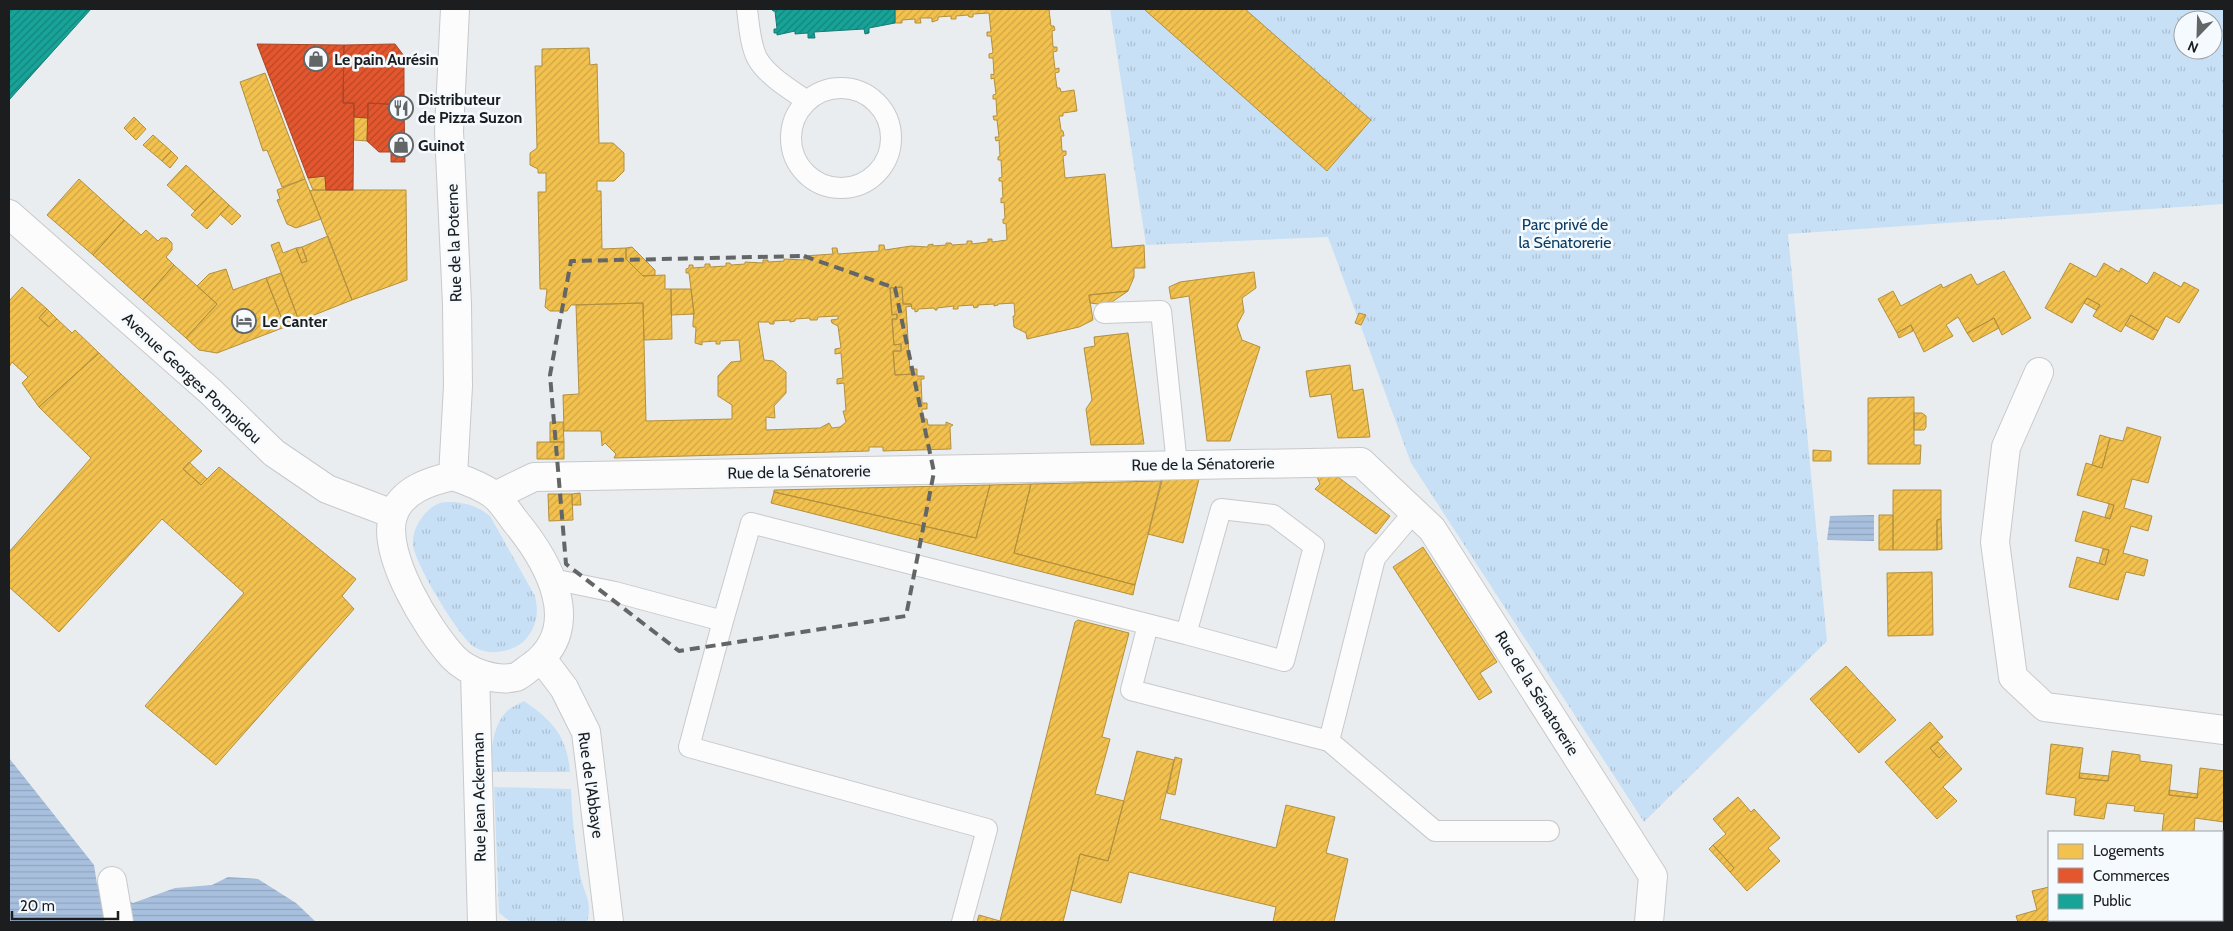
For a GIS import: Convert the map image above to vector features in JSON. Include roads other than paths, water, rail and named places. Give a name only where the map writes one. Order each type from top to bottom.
[{"type":"street","name":"Rue de la Poterne","points":[[453,476],[458,386],[457,304],[450,131],[455,9]]},
{"type":"street","name":"Avenue Georges Pompidou","points":[[9,214],[210,391],[274,453],[327,489],[393,514]]},
{"type":"street","points":[[2039,372],[2006,447],[1995,542],[2013,677],[2045,707],[2224,730]]},
{"type":"street","name":"Rue de la Sénatorerie","points":[[495,496],[534,477],[1361,462],[1432,529],[1653,876],[1649,922]]},
{"type":"street","points":[[453,476],[473,482],[495,496],[534,544],[552,579],[560,607],[556,635],[542,659],[517,676],[495,677],[475,672],[454,658],[420,612],[404,579],[392,547],[390,531],[393,514],[403,500],[416,489],[432,481],[453,476]]},
{"type":"street","name":"Rue de l'Abbaye","points":[[542,659],[564,688],[586,732],[609,922]]},
{"type":"street","name":"Rue Jean Ackerman","points":[[475,672],[482,922]]},
{"type":"street","points":[[112,881],[119,922]]},
{"type":"lane","points":[[747,9],[757,58],[779,82],[807,101]]},
{"type":"lane","points":[[838,87],[854,89],[869,95],[881,106],[889,121],[892,137],[890,153],[883,168],[871,179],[856,186],[840,189],[823,186],[808,177],[797,164],[791,148],[791,130],[796,114],[807,101],[821,91],[838,87]]},
{"type":"lane","points":[[1104,313],[1160,311],[1177,465]]},
{"type":"lane","points":[[962,922],[987,829],[688,747],[751,523],[1186,634],[1284,661],[1314,546],[1273,515],[1221,509],[1186,634]]},
{"type":"lane","points":[[1329,741],[1375,558],[1414,512]]},
{"type":"lane","points":[[552,579],[615,592],[723,621]]},
{"type":"lane","points":[[1148,625],[1131,690],[1329,741],[1435,831],[1549,831]]},
{"type":"place","name":"Le pain Aurésin","points":[[316,59]]},
{"type":"place","name":"Distributeur de Pizza Suzon","points":[[401,108]]},
{"type":"place","name":"Guinot","points":[[401,145]]},
{"type":"place","name":"Le Canter","points":[[244,321]]},
{"type":"park label","name":"Parc privé de la Sénatorerie","points":[[1565,233]]}]
